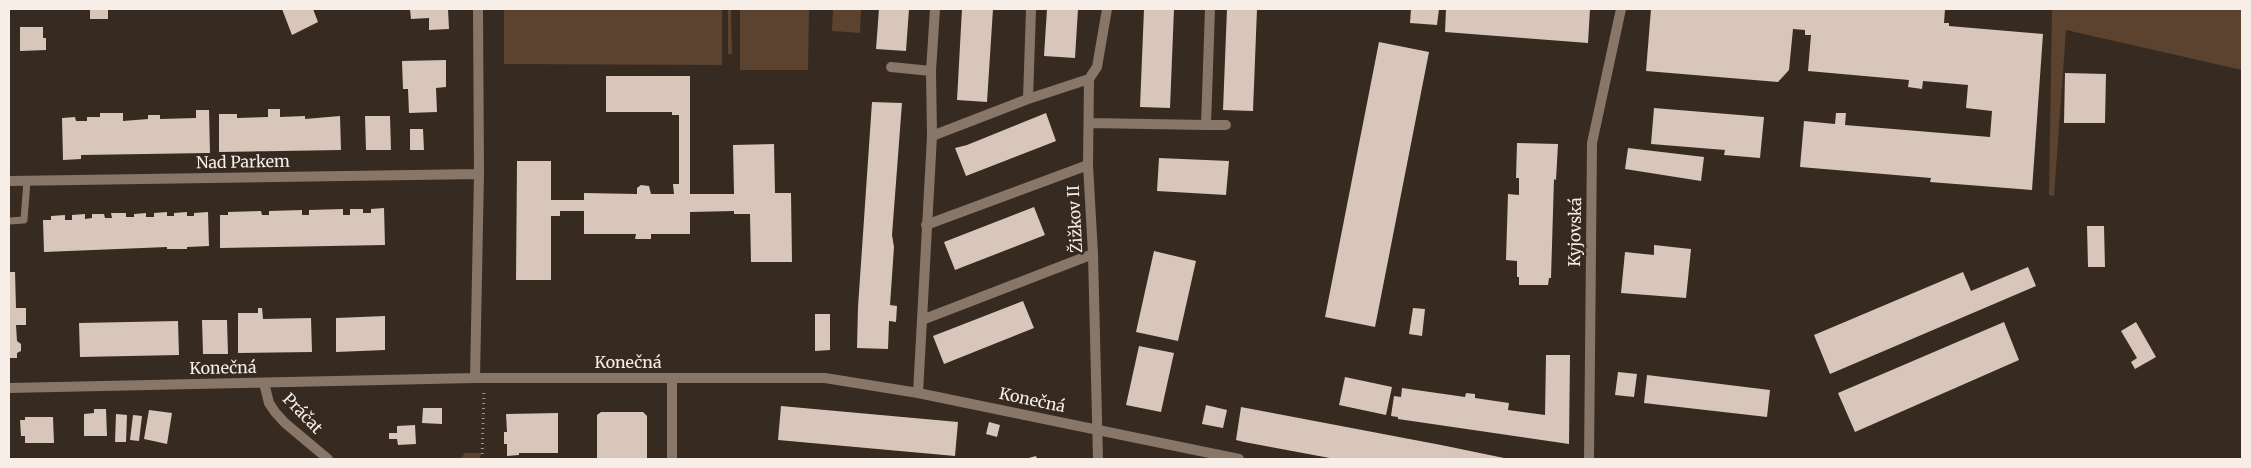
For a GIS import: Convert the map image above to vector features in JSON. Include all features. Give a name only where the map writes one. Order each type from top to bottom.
[{"type":"street","points":[[478,9],[480,378]]},
{"type":"street","points":[[918,393],[932,136],[931,71],[935,9]]},
{"type":"street","points":[[1028,99],[1031,9]]},
{"type":"street","name":"Žižkov II","points":[[1098,459],[1093,254],[1088,165],[1089,79],[1097,67],[1107,9]]},
{"type":"street","points":[[1206,125],[1210,9]]},
{"type":"street","name":"Kyjovská","points":[[1589,459],[1592,143],[1621,9]]},
{"type":"street","points":[[891,67],[931,71]]},
{"type":"street","points":[[932,136],[1028,99],[1089,79]]},
{"type":"street","points":[[1089,122],[1226,125]]},
{"type":"street","points":[[926,225],[1088,165]]},
{"type":"street","name":"Nad Parkem","points":[[9,181],[479,174]]},
{"type":"street","points":[[922,320],[1093,254]]},
{"type":"street","name":"Konečná","points":[[9,388],[480,378],[825,378],[918,393],[1239,459]]},
{"type":"street","points":[[672,378],[672,459]]},
{"type":"street","name":"Práčat","points":[[264,383],[269,403],[275,412],[285,423],[328,459]]},
{"type":"lane","points":[[9,221],[24,220],[27,181]]},
{"type":"path","points":[[480,378],[482,459]]},
{"type":"shaded area","points":[[504,9],[722,9],[722,65],[504,64]]},
{"type":"shaded area","points":[[728,9],[731,9],[732,54],[728,54]]},
{"type":"shaded area","points":[[740,9],[809,9],[808,70],[740,70]]},
{"type":"shaded area","points":[[833,9],[861,9],[860,33],[832,31]]},
{"type":"shaded area","points":[[2052,9],[2242,9],[2242,70],[2066,30],[2054,196],[2049,195]]},
{"type":"shaded area","points":[[465,453],[481,453],[480,459],[460,459]]},
{"type":"building","points":[[90,9],[108,9],[108,19],[90,19]]},
{"type":"building","points":[[282,9],[313,9],[318,22],[292,35]]},
{"type":"building","points":[[410,9],[448,9],[449,29],[429,30],[429,18],[411,19]]},
{"type":"building","points":[[879,9],[909,9],[906,51],[876,49]]},
{"type":"building","points":[[962,9],[993,9],[987,102],[957,100]]},
{"type":"building","points":[[1047,9],[1078,9],[1075,58],[1044,56]]},
{"type":"building","points":[[1144,9],[1174,9],[1170,108],[1140,107]]},
{"type":"building","points":[[1227,9],[1257,9],[1253,111],[1223,110]]},
{"type":"building","points":[[1411,9],[1439,9],[1437,25],[1410,23]]},
{"type":"building","points":[[1446,9],[1590,9],[1588,43],[1445,32]]},
{"type":"building","points":[[1651,9],[1945,9],[1944,23],[1949,23],[1949,26],[2043,34],[2032,190],[1930,182],[1931,178],[1800,167],[1804,121],[1835,124],[1836,113],[1846,113],[1845,125],[1990,137],[1992,111],[1966,108],[1968,85],[1923,81],[1922,89],[1908,87],[1909,80],[1808,71],[1811,35],[1805,35],[1805,30],[1793,29],[1789,70],[1778,82],[1646,71]]},
{"type":"building","points":[[20,27],[43,27],[43,38],[46,38],[46,50],[20,51]]},
{"type":"building","points":[[1379,42],[1429,52],[1375,327],[1325,317]]},
{"type":"building","points":[[446,60],[446,87],[436,88],[437,112],[409,113],[408,89],[403,89],[402,61]]},
{"type":"building","points":[[2065,73],[2106,74],[2105,123],[2064,123]]},
{"type":"building","points":[[606,76],[690,76],[690,194],[734,194],[733,145],[774,144],[775,193],[791,193],[792,262],[751,262],[750,214],[734,214],[734,211],[690,212],[690,234],[651,234],[651,239],[635,239],[636,234],[584,234],[584,211],[560,211],[560,216],[551,216],[551,280],[516,280],[517,161],[551,161],[551,200],[584,200],[584,193],[637,194],[637,188],[641,185],[649,186],[651,194],[674,194],[673,184],[679,184],[679,115],[672,115],[672,112],[606,112]]},
{"type":"building","points":[[872,102],[902,103],[892,235],[894,247],[890,305],[897,306],[896,322],[889,321],[888,349],[857,348]]},
{"type":"building","points":[[1654,108],[1764,117],[1760,158],[1724,155],[1725,150],[1651,144]]},
{"type":"building","points":[[268,109],[280,109],[280,117],[305,116],[305,119],[340,116],[341,150],[219,152],[219,114],[237,114],[237,118],[268,117]]},
{"type":"building","points":[[196,110],[209,110],[210,153],[81,155],[81,159],[63,160],[62,118],[75,117],[76,121],[87,121],[87,117],[100,117],[100,113],[123,113],[123,121],[148,119],[148,115],[160,115],[160,119],[196,118]]},
{"type":"building","points":[[1046,113],[1056,141],[966,176],[955,148],[967,145]]},
{"type":"building","points":[[365,116],[390,116],[391,150],[366,150]]},
{"type":"building","points":[[410,129],[423,129],[424,150],[410,150]]},
{"type":"building","points":[[1517,143],[1558,144],[1556,180],[1554,179],[1551,278],[1549,278],[1548,285],[1519,285],[1517,261],[1506,260],[1508,194],[1519,195],[1519,178],[1516,178]]},
{"type":"building","points":[[1628,148],[1704,157],[1701,181],[1625,169]]},
{"type":"building","points":[[1159,158],[1229,161],[1226,195],[1157,191]]},
{"type":"building","points":[[1034,207],[1045,235],[955,270],[944,242]]},
{"type":"building","points":[[384,208],[385,245],[220,248],[220,215],[228,215],[228,212],[261,211],[262,215],[269,215],[269,211],[302,210],[302,215],[309,215],[309,210],[343,209],[343,215],[350,215],[350,209],[363,209],[363,213],[371,213],[371,209]]},
{"type":"building","points":[[167,212],[167,216],[174,216],[174,213],[187,212],[187,216],[194,216],[194,213],[208,212],[209,246],[187,247],[187,249],[167,249],[167,247],[44,252],[43,220],[51,220],[51,216],[65,215],[65,220],[72,220],[72,215],[85,214],[85,219],[92,218],[92,214],[104,214],[105,218],[112,218],[111,213],[126,213],[126,217],[134,217],[134,214],[146,213],[146,217],[154,217],[154,213]]},
{"type":"building","points":[[2087,226],[2104,226],[2105,267],[2088,267]]},
{"type":"building","points":[[1654,245],[1691,249],[1686,298],[1621,293],[1625,252],[1654,255]]},
{"type":"building","points":[[1154,251],[1196,261],[1178,341],[1136,332]]},
{"type":"building","points":[[2028,267],[2036,286],[1830,374],[1814,335],[1963,272],[1971,291]]},
{"type":"building","points":[[9,272],[15,272],[16,308],[26,308],[26,325],[16,325],[17,341],[21,344],[21,351],[17,353],[17,358],[9,358]]},
{"type":"building","points":[[1023,301],[1034,328],[944,364],[933,336]]},
{"type":"building","points":[[258,308],[262,308],[263,319],[311,318],[312,352],[238,353],[238,313],[258,313]]},
{"type":"building","points":[[1413,308],[1425,309],[1422,336],[1409,334]]},
{"type":"building","points":[[815,314],[830,314],[830,350],[815,351]]},
{"type":"building","points":[[385,316],[385,350],[336,352],[336,318]]},
{"type":"building","points":[[202,320],[227,320],[228,354],[203,354]]},
{"type":"building","points":[[178,321],[179,355],[80,357],[79,323]]},
{"type":"building","points":[[2004,322],[2019,360],[1855,432],[1838,393]]},
{"type":"building","points":[[2136,322],[2156,357],[2135,369],[2131,362],[2137,358],[2121,331]]},
{"type":"building","points":[[1139,346],[1174,353],[1161,412],[1126,405]]},
{"type":"building","points":[[1546,355],[1570,355],[1569,444],[1398,419],[1398,417],[1391,416],[1394,396],[1401,397],[1402,388],[1465,397],[1466,393],[1475,394],[1475,398],[1509,403],[1508,410],[1545,415]]},
{"type":"building","points":[[1618,372],[1637,374],[1634,397],[1615,395]]},
{"type":"building","points":[[1647,375],[1770,390],[1767,417],[1644,403]]},
{"type":"building","points":[[1345,377],[1392,387],[1386,415],[1339,405]]},
{"type":"building","points":[[1206,405],[1227,410],[1223,428],[1202,424]]},
{"type":"building","points":[[781,406],[958,422],[955,456],[778,440]]},
{"type":"building","points":[[1241,407],[1509,459],[1335,459],[1244,442],[1236,440]]},
{"type":"building","points":[[423,408],[442,408],[442,424],[422,423]]},
{"type":"building","points":[[94,409],[106,409],[107,436],[84,436],[84,414],[94,413]]},
{"type":"building","points":[[149,410],[172,413],[167,444],[144,439]]},
{"type":"building","points":[[601,412],[643,412],[647,416],[647,459],[597,459],[597,415]]},
{"type":"building","points":[[558,413],[558,453],[519,453],[519,455],[507,456],[507,444],[504,444],[504,432],[507,432],[506,414]]},
{"type":"building","points":[[116,414],[127,415],[126,442],[115,442]]},
{"type":"building","points":[[133,415],[142,416],[139,441],[130,440]]},
{"type":"building","points":[[25,417],[53,417],[54,443],[25,443],[25,436],[21,436],[20,420],[25,420]]},
{"type":"building","points":[[989,422],[1000,425],[997,437],[986,434]]},
{"type":"building","points":[[415,425],[416,444],[398,445],[397,439],[389,439],[389,433],[397,433],[397,426]]},
{"type":"building","points":[[1036,456],[1037,459],[1025,459]]}]
